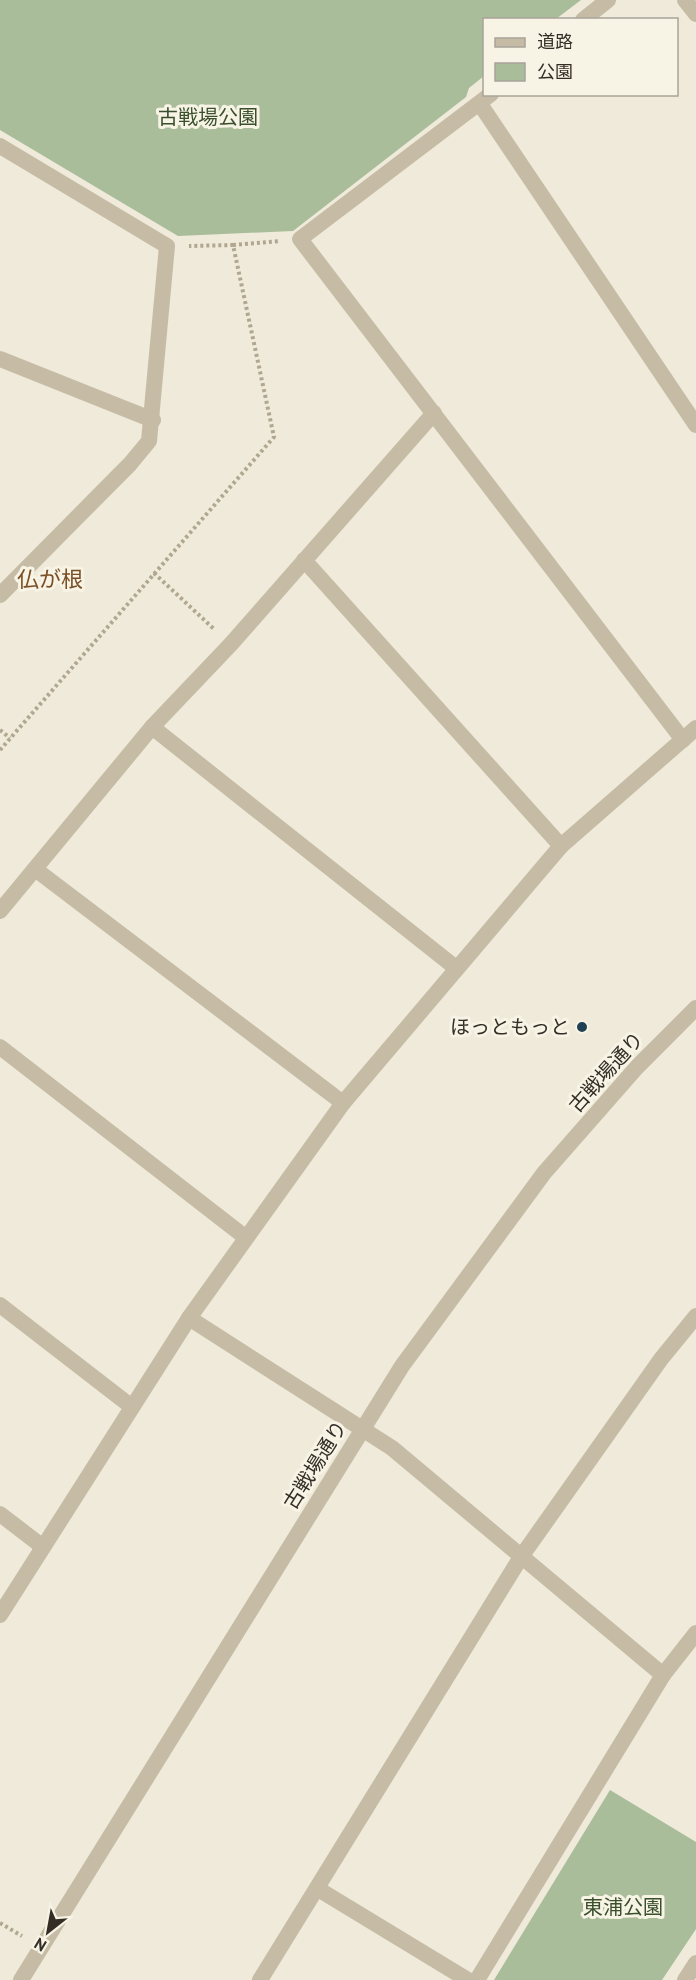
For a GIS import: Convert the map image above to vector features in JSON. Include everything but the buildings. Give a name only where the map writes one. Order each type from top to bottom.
[{"type":"street","points":[[586,18],[608,0]]},
{"type":"street","points":[[686,0],[696,14]]},
{"type":"street","points":[[682,740],[300,239],[485,99],[696,425]]},
{"type":"street","points":[[0,146],[167,246],[153,420],[149,441],[130,464],[0,595]]},
{"type":"street","points":[[0,359],[153,420]]},
{"type":"street","points":[[0,911],[152,727],[231,645],[434,413]]},
{"type":"street","points":[[304,560],[561,846]]},
{"type":"street","points":[[152,727],[456,968]]},
{"type":"street","points":[[0,1615],[189,1318],[343,1103],[561,846],[696,728]]},
{"type":"street","points":[[35,870],[343,1103]]},
{"type":"street","name":"古戦場通り","points":[[21,1980],[402,1365],[544,1173],[637,1067],[696,1008]]},
{"type":"street","points":[[0,1047],[245,1237]]},
{"type":"street","points":[[0,1305],[132,1407]]},
{"type":"street","points":[[264,1978],[521,1557],[661,1359],[696,1316]]},
{"type":"street","points":[[189,1318],[330,1410],[363,1427],[392,1448],[663,1675]]},
{"type":"street","points":[[0,1514],[42,1547]]},
{"type":"street","points":[[477,1980],[663,1675],[696,1633]]},
{"type":"street","points":[[318,1889],[468,1980]]},
{"type":"street","points":[[685,1980],[696,1963]]},
{"type":"path","points":[[167,246],[233,245],[300,239]]},
{"type":"path","points":[[0,750],[274,437],[233,245]]},
{"type":"path","points":[[154,573],[231,645]]},
{"type":"path","points":[[0,730],[10,738]]},
{"type":"green space","name":"古戦場公園","points":[[0,0],[581,0],[557,18],[483,18],[483,77],[469,88],[466,97],[293,231],[178,236],[0,130]]},
{"type":"green space","name":"東浦公園","points":[[610,1790],[696,1842],[696,1929],[662,1980],[494,1980]]},
{"type":"place","name":"ほっともっと","points":[[582,1027]]},
{"type":"district","name":"仏が根","points":[[50,579]]}]
